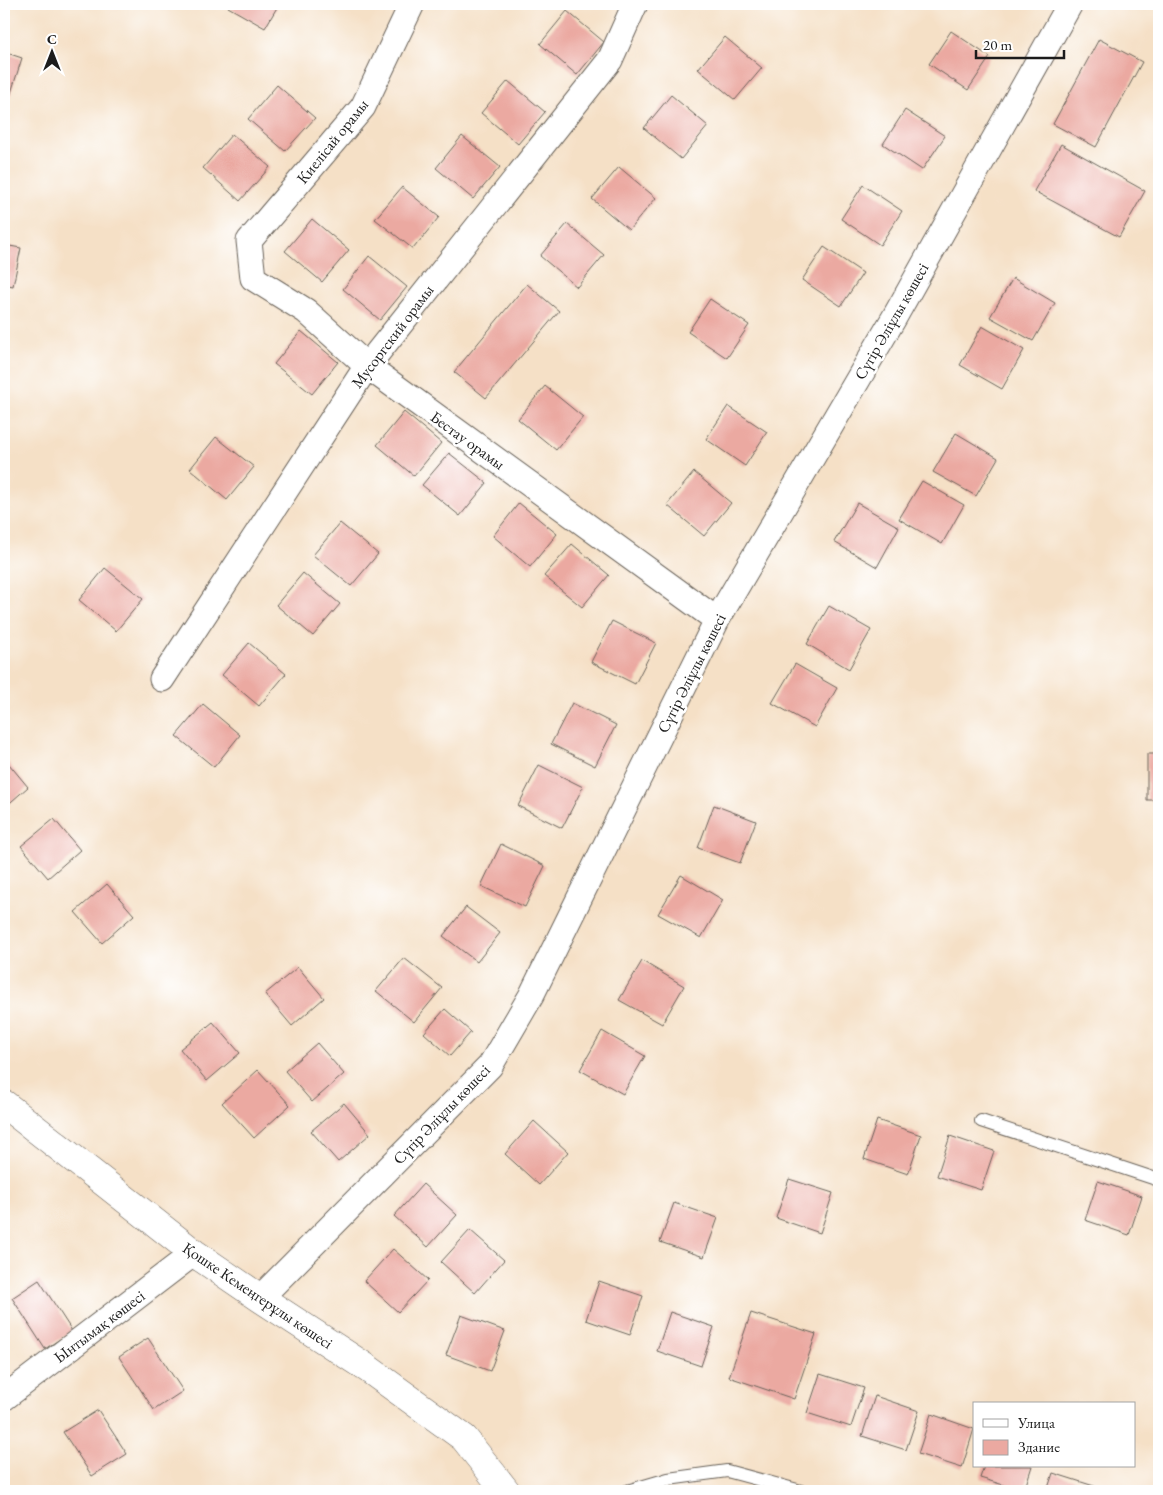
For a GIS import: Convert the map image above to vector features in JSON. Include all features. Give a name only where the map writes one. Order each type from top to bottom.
[{"type":"street","name":"Киелісай орамы","points":[[249,241],[363,107],[412,4]]},
{"type":"street","name":"Мусоргский орамы","points":[[162,679],[367,366],[610,60],[635,4]]},
{"type":"street","name":"Сүгір Әліұлы көшесі","points":[[260,1298],[490,1066],[531,996],[717,620],[894,318],[1070,4]]},
{"type":"street","name":"Бестау орамы","points":[[249,241],[253,278],[306,311],[367,366],[717,620]]},
{"type":"street","name":"Қошке Кемеңгерұлы көшесі","points":[[4,1104],[194,1253],[368,1368],[464,1438],[506,1491]]},
{"type":"street","name":"Ынтымақ көшесі","points":[[4,1398],[194,1253]]},
{"type":"lane","points":[[981,1122],[1159,1180]]},
{"type":"lane","points":[[627,1491],[668,1479],[727,1471],[801,1491]]},
{"type":"building","points":[[230,4],[279,4],[265,28],[228,7]]},
{"type":"building","points":[[567,11],[604,42],[577,75],[540,44]]},
{"type":"building","points":[[951,31],[990,57],[968,90],[929,64]]},
{"type":"building","points":[[725,37],[762,68],[735,100],[698,69]]},
{"type":"building","points":[[1099,39],[1142,62],[1096,147],[1053,124]]},
{"type":"building","points":[[4,52],[22,58],[10,96],[4,94]]},
{"type":"building","points":[[508,81],[545,112],[518,144],[481,113]]},
{"type":"building","points":[[277,85],[315,118],[285,151],[248,119]]},
{"type":"building","points":[[671,95],[708,126],[681,159],[644,128]]},
{"type":"building","points":[[905,110],[945,136],[922,170],[883,144]]},
{"type":"building","points":[[232,134],[270,167],[240,201],[203,168]]},
{"type":"building","points":[[462,136],[500,167],[473,199],[436,168]]},
{"type":"building","points":[[1061,144],[1145,191],[1119,237],[1034,191]]},
{"type":"building","points":[[619,167],[656,198],[629,230],[592,199]]},
{"type":"building","points":[[863,185],[902,211],[880,245],[841,219]]},
{"type":"building","points":[[402,187],[439,217],[413,249],[375,219]]},
{"type":"building","points":[[312,219],[349,250],[322,282],[285,251]]},
{"type":"building","points":[[567,224],[604,255],[577,287],[540,256]]},
{"type":"building","points":[[4,245],[21,248],[13,286],[4,284]]},
{"type":"building","points":[[824,247],[863,273],[841,306],[802,280]]},
{"type":"building","points":[[369,256],[407,287],[380,320],[343,289]]},
{"type":"building","points":[[1013,278],[1055,303],[1033,341],[990,317]]},
{"type":"building","points":[[527,284],[559,311],[486,398],[454,372]]},
{"type":"building","points":[[710,299],[749,325],[727,358],[688,332]]},
{"type":"building","points":[[982,326],[1024,350],[1002,389],[960,365]]},
{"type":"building","points":[[301,331],[338,362],[312,394],[274,364]]},
{"type":"building","points":[[545,386],[583,417],[556,450],[518,419]]},
{"type":"building","points":[[728,406],[767,432],[745,466],[706,439]]},
{"type":"building","points":[[404,412],[441,443],[414,476],[377,445]]},
{"type":"building","points":[[956,433],[998,458],[976,496],[933,472]]},
{"type":"building","points":[[216,437],[254,467],[227,500],[190,469]]},
{"type":"building","points":[[449,453],[487,483],[460,516],[422,485]]},
{"type":"building","points":[[694,472],[731,503],[704,536],[667,505]]},
{"type":"building","points":[[922,481],[964,505],[942,544],[899,519]]},
{"type":"building","points":[[519,503],[557,534],[530,567],[493,536]]},
{"type":"building","points":[[857,503],[899,527],[877,567],[834,542]]},
{"type":"building","points":[[340,523],[378,554],[351,586],[313,555]]},
{"type":"building","points":[[572,544],[609,575],[582,607],[544,576]]},
{"type":"building","points":[[105,568],[143,599],[116,631],[79,600]]},
{"type":"building","points":[[303,573],[340,604],[313,636],[276,605]]},
{"type":"building","points":[[829,606],[871,630],[849,669],[807,644]]},
{"type":"building","points":[[612,621],[656,643],[635,684],[591,662]]},
{"type":"building","points":[[249,643],[286,674],[259,706],[222,675]]},
{"type":"building","points":[[795,664],[837,688],[815,727],[772,703]]},
{"type":"building","points":[[572,703],[616,725],[595,766],[551,744]]},
{"type":"building","points":[[203,704],[240,735],[214,767],[176,736]]},
{"type":"building","points":[[1147,754],[1159,754],[1159,800],[1147,800]]},
{"type":"building","points":[[4,758],[28,787],[4,808]]},
{"type":"building","points":[[539,765],[583,787],[562,828],[518,806]]},
{"type":"building","points":[[714,805],[756,821],[740,863],[698,848]]},
{"type":"building","points":[[54,819],[80,850],[48,878],[21,846]]},
{"type":"building","points":[[501,844],[545,866],[525,907],[481,886]]},
{"type":"building","points":[[681,875],[723,900],[701,938],[658,914]]},
{"type":"building","points":[[107,884],[134,915],[102,943],[75,912]]},
{"type":"building","points":[[466,907],[500,933],[477,962],[443,936]]},
{"type":"building","points":[[404,958],[442,988],[414,1022],[376,991]]},
{"type":"building","points":[[642,961],[684,986],[662,1024],[619,1000]]},
{"type":"building","points":[[298,967],[324,998],[292,1026],[265,994]]},
{"type":"building","points":[[445,1009],[471,1032],[450,1056],[424,1033]]},
{"type":"building","points":[[213,1022],[240,1053],[207,1081],[180,1049]]},
{"type":"building","points":[[602,1031],[645,1056],[623,1094],[580,1070]]},
{"type":"building","points":[[317,1043],[344,1074],[312,1102],[285,1071]]},
{"type":"building","points":[[258,1070],[290,1105],[254,1138],[222,1103]]},
{"type":"building","points":[[344,1103],[370,1134],[338,1162],[311,1131]]},
{"type":"building","points":[[877,1120],[921,1135],[908,1174],[864,1159]]},
{"type":"building","points":[[534,1121],[568,1152],[539,1185],[505,1154]]},
{"type":"building","points":[[950,1136],[994,1151],[981,1190],[937,1176]]},
{"type":"building","points":[[789,1179],[833,1193],[820,1233],[776,1218]]},
{"type":"building","points":[[1098,1181],[1142,1196],[1129,1235],[1085,1220]]},
{"type":"building","points":[[423,1184],[457,1215],[428,1247],[394,1216]]},
{"type":"building","points":[[674,1203],[718,1218],[704,1257],[660,1242]]},
{"type":"building","points":[[470,1230],[504,1260],[475,1293],[441,1262]]},
{"type":"building","points":[[393,1249],[428,1280],[398,1312],[364,1281]]},
{"type":"building","points":[[39,1280],[72,1331],[45,1349],[12,1298]]},
{"type":"building","points":[[599,1281],[643,1296],[630,1335],[586,1320]]},
{"type":"building","points":[[670,1312],[714,1327],[701,1366],[657,1351]]},
{"type":"building","points":[[751,1313],[816,1334],[794,1399],[729,1377]]},
{"type":"building","points":[[461,1315],[505,1331],[490,1371],[446,1355]]},
{"type":"building","points":[[148,1338],[183,1391],[154,1410],[119,1357]]},
{"type":"building","points":[[820,1374],[864,1388],[851,1427],[807,1413]]},
{"type":"building","points":[[875,1396],[919,1411],[906,1450],[862,1436]]},
{"type":"building","points":[[98,1410],[127,1454],[92,1476],[63,1432]]},
{"type":"building","points":[[931,1414],[973,1429],[962,1468],[918,1454]]},
{"type":"building","points":[[983,1468],[1031,1468],[1024,1491],[980,1478]]},
{"type":"building","points":[[1053,1473],[1097,1487],[1096,1491],[1047,1491]]}]
